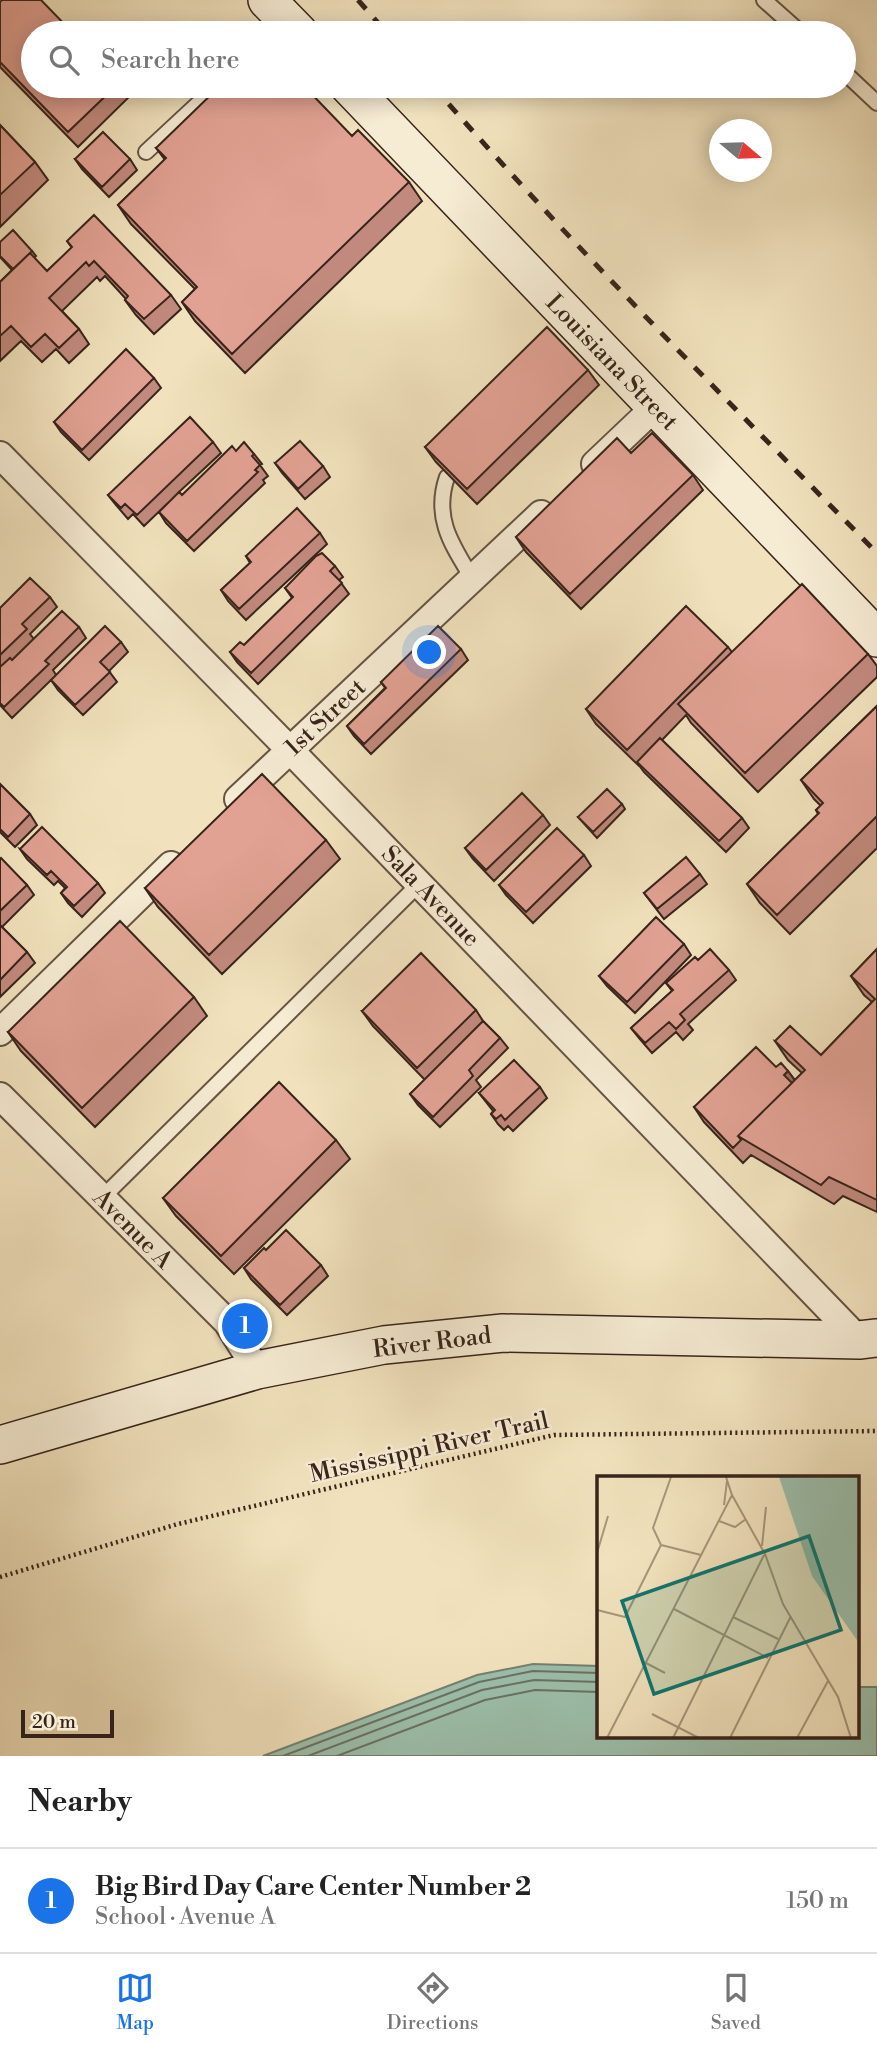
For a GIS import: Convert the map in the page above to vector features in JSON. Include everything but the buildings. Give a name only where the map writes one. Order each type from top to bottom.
[{"type":"main road","name":"Louisiana Street","points":[[360,98],[877,638]]},
{"type":"main road","name":"River Road","points":[[0,1445],[257,1370],[384,1345],[503,1333],[868,1339]]},
{"type":"street","name":"1st Street","points":[[219,818],[655,407]]},
{"type":"street","name":"Sala Avenue","points":[[0,455],[868,1339]]},
{"type":"street","points":[[0,1032],[190,847]]},
{"type":"street","name":"Avenue A","points":[[0,1096],[227,1322],[257,1370]]},
{"type":"lane","points":[[764,0],[788,21]]},
{"type":"lane","points":[[856,83],[877,103]]},
{"type":"lane","points":[[146,152],[203,98]]},
{"type":"lane","points":[[447,477],[441,506],[448,538],[472,578]]},
{"type":"lane","points":[[102,1198],[419,884]]},
{"type":"path","name":"Mississippi River Trail","points":[[0,1577],[178,1524],[554,1435],[877,1431]]},
{"type":"water","points":[[533,1664],[597,1666],[597,1738],[860,1738],[860,1687],[877,1687],[877,1756],[263,1756],[477,1675]]},
{"type":"railway","points":[[358,0],[376,21]]},
{"type":"railway","points":[[444,98],[596,265],[877,553]]},
{"type":"place","name":"Big Bird Day Care Center Number 2","points":[[245,1326]]}]
